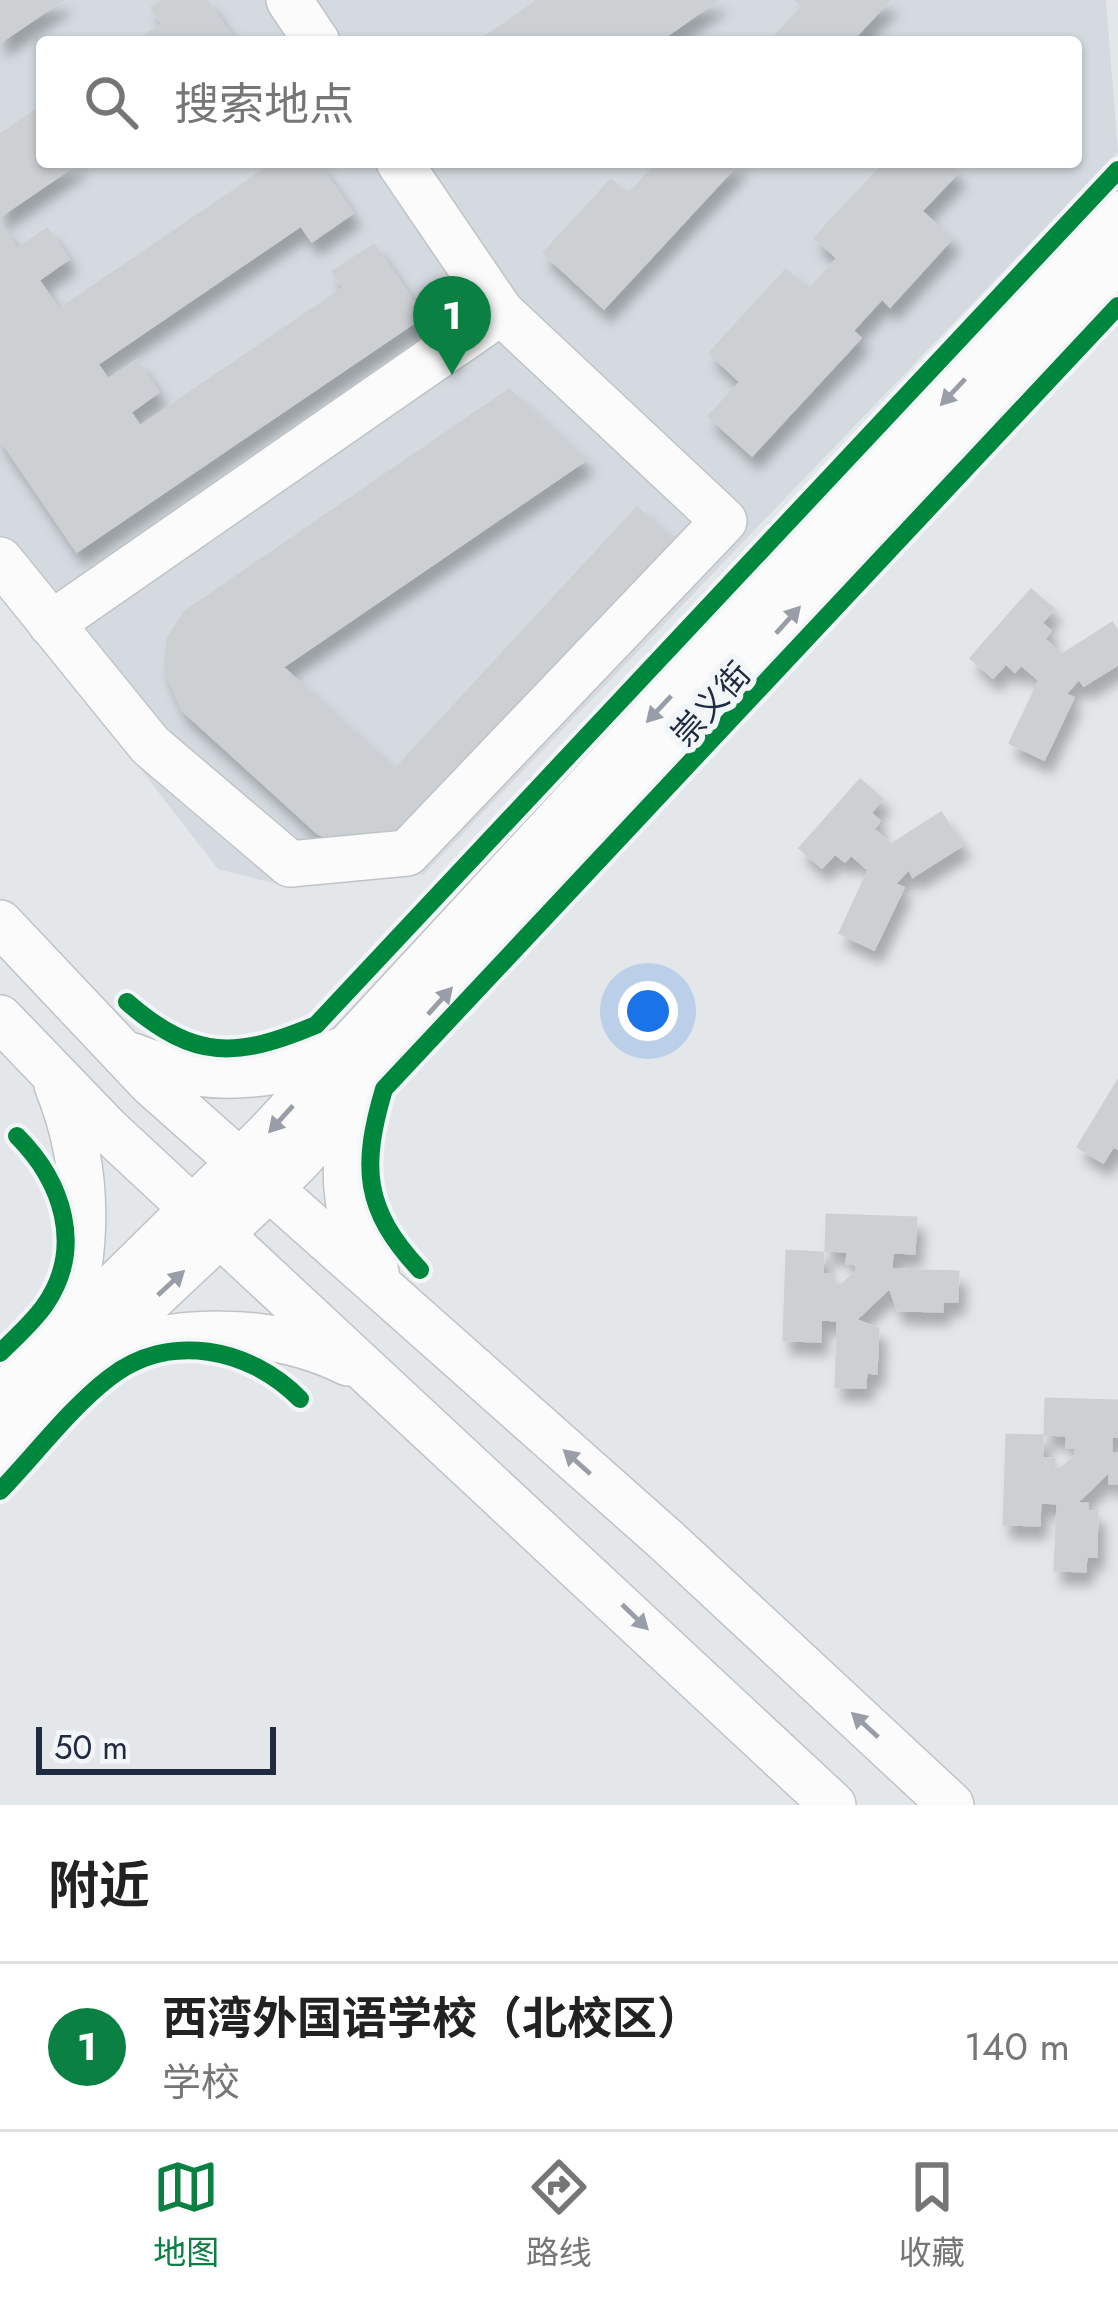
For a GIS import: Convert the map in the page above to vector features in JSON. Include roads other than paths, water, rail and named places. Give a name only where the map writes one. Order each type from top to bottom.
[{"type":"street","points":[[289,0],[313,36]]},
{"type":"street","points":[[6,580],[51,624],[150,745],[290,865],[406,853],[724,521],[501,312],[403,168]]},
{"type":"street","points":[[417,1319],[377,1274],[351,1219],[345,1178],[355,1065],[1118,214]]},
{"type":"street","name":"崇义街","points":[[74,1348],[255,1175],[1118,259]]},
{"type":"street","points":[[51,624],[501,312]]},
{"type":"street","points":[[0,1006],[26,1012],[35,994],[15,939]]},
{"type":"street","points":[[15,939],[122,1052],[951,1805]]},
{"type":"street","points":[[0,1018],[207,1222],[832,1805]]},
{"type":"street","points":[[122,1052],[176,1071],[234,1077],[355,1065]]},
{"type":"street","points":[[0,1455],[74,1348],[85,1215],[76,1141],[51,1071]]},
{"type":"street","points":[[0,1399],[74,1348],[173,1337],[250,1336],[336,1357],[377,1378]]},
{"type":"street","points":[[416,1414],[417,1392],[435,1379],[463,1381],[526,1416]]},
{"type":"place","name":"西湾外国语学校（北校区）","points":[[452,375]]}]
